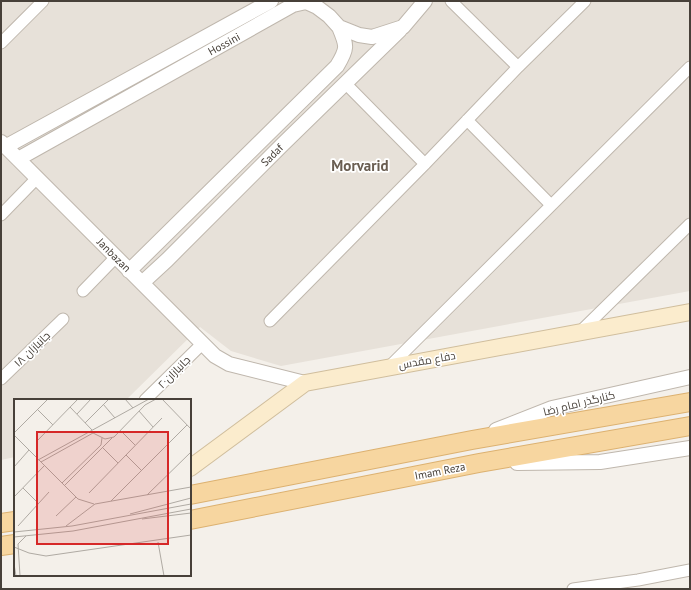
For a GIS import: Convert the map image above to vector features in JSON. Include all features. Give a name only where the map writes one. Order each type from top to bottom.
[{"type":"main road","name":"دفاع مقدس","points":[[191,467],[305,382],[690,312]]},
{"type":"main road","points":[[191,495],[472,440],[690,402]]},
{"type":"main road","name":"Imam Reza","points":[[191,520],[479,463],[690,426]]},
{"type":"main road","points":[[1,523],[14,521]]},
{"type":"main road","points":[[1,546],[14,544]]},
{"type":"street","points":[[1,43],[43,1]]},
{"type":"street","name":"Hossini","points":[[3,145],[32,132],[271,1]]},
{"type":"street","points":[[327,1],[328,16]]},
{"type":"street","points":[[403,27],[425,1]]},
{"type":"street","points":[[451,1],[518,67]]},
{"type":"street","points":[[270,322],[518,67],[585,1]]},
{"type":"street","name":"Hossini","points":[[18,160],[294,5],[306,2],[317,7],[339,26],[359,35],[372,37],[403,27]]},
{"type":"street","name":"Sadaf","points":[[129,271],[337,66],[344,56],[346,44],[339,26]]},
{"type":"street","name":"Sadaf","points":[[142,283],[403,27]]},
{"type":"street","points":[[389,367],[690,67]]},
{"type":"street","points":[[345,83],[425,164]]},
{"type":"street","points":[[467,120],[551,205]]},
{"type":"street","points":[[32,132],[30,140],[39,148]]},
{"type":"street","name":"Janbazan","points":[[3,145],[215,356],[229,364],[305,382]]},
{"type":"street","points":[[1,214],[37,178]]},
{"type":"street","points":[[580,332],[690,224]]},
{"type":"street","points":[[155,245],[155,252],[158,257],[167,260]]},
{"type":"street","points":[[83,291],[116,257]]},
{"type":"street","name":"جانبازان ۱۸","points":[[2,375],[63,319]]},
{"type":"street","name":"جانبازان۲۰","points":[[146,399],[202,344]]},
{"type":"street","name":"کنارگذر امام رضا","points":[[472,440],[552,408],[690,377]]},
{"type":"street","points":[[479,463],[600,462],[690,448]]},
{"type":"street","points":[[573,589],[639,584],[690,570]]},
{"type":"shaded area","points":[[1,1],[690,1],[690,291],[281,366],[231,351],[200,327],[127,399],[14,399],[14,457],[1,460]]},
{"type":"district","name":"Morvarid","points":[[360,165]]}]
